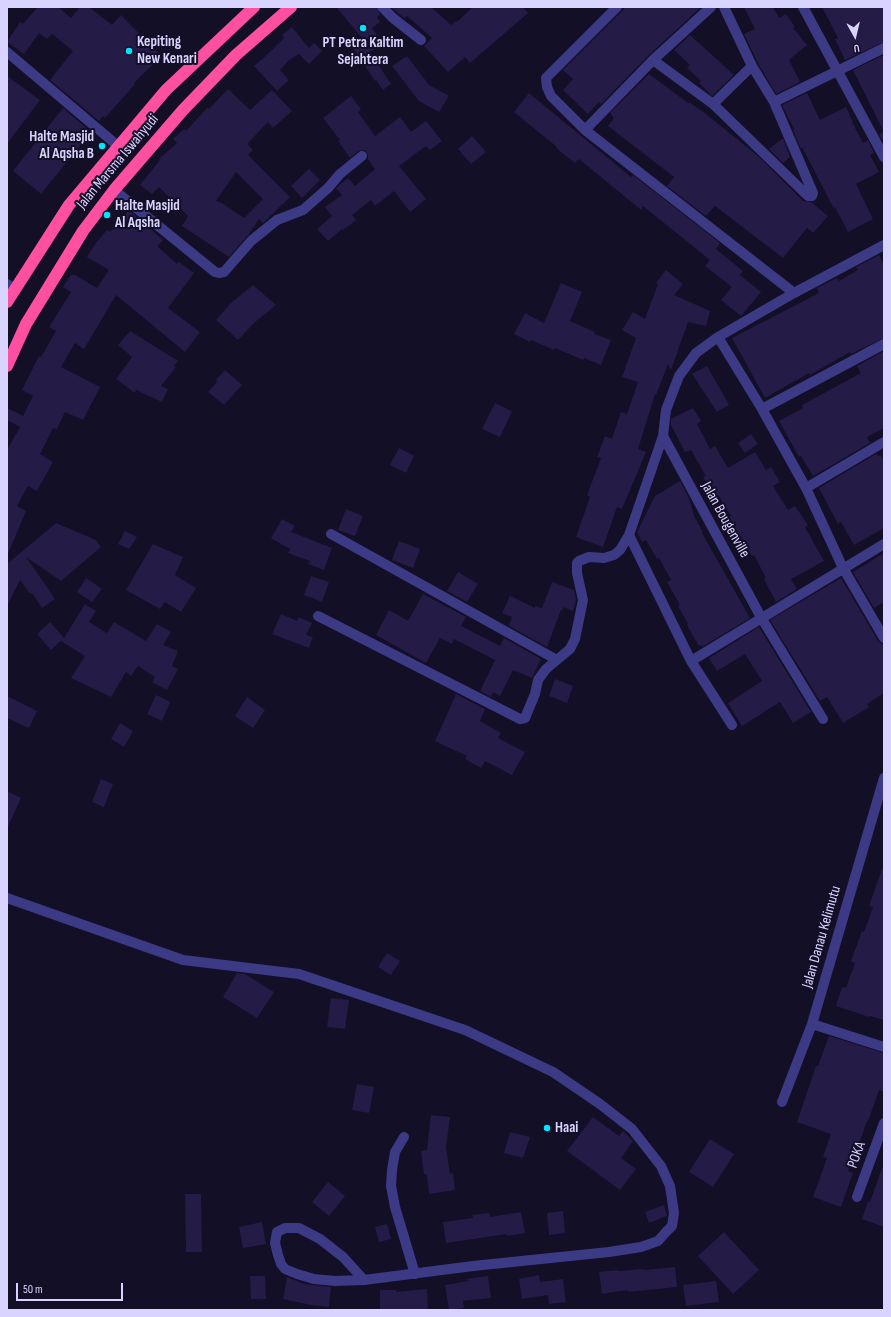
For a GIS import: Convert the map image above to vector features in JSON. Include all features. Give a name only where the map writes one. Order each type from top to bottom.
[{"type":"highway","name":"Jalan Marsma Iswahyudi","points":[[7,302],[11,287],[69,205],[118,146],[166,90],[254,7]]},
{"type":"highway","name":"Jalan Marsma Iswahyudi","points":[[7,366],[26,324],[83,231],[114,190],[183,110],[236,55],[291,7]]},
{"type":"street","points":[[382,7],[393,18],[421,40]]},
{"type":"street","points":[[617,7],[546,78],[547,87],[551,96],[585,130],[794,293]]},
{"type":"street","points":[[585,130],[653,60],[711,7]]},
{"type":"street","points":[[653,60],[713,104],[808,196],[812,196],[813,193],[774,102],[752,66],[724,7]]},
{"type":"street","points":[[803,7],[884,157]]},
{"type":"street","points":[[774,102],[884,48]]},
{"type":"street","points":[[7,52],[118,146]]},
{"type":"street","points":[[713,104],[752,66]]},
{"type":"street","points":[[114,190],[215,272],[219,273],[224,272],[251,241],[277,220],[303,210],[328,188],[340,174],[362,156]]},
{"type":"street","points":[[318,616],[520,720],[525,718],[538,680],[546,669],[570,649],[575,639],[583,600],[577,573],[577,564],[579,561],[589,557],[604,558],[614,555],[620,550],[629,535],[662,436],[666,410],[679,376],[696,353],[718,337],[794,293],[884,245]]},
{"type":"street","points":[[718,337],[762,409],[806,488],[843,568],[884,638]]},
{"type":"street","points":[[762,409],[884,344]]},
{"type":"street","name":"Jalan Bougenville","points":[[662,436],[762,619],[823,719]]},
{"type":"street","points":[[806,488],[884,442]]},
{"type":"street","points":[[331,534],[557,660]]},
{"type":"street","points":[[629,535],[690,662],[732,724]]},
{"type":"street","points":[[690,662],[884,544]]},
{"type":"street","name":"Jalan Danau Kelimutu","points":[[782,1102],[812,1024],[884,778]]},
{"type":"street","points":[[7,898],[183,960],[299,974],[465,1030],[553,1072],[610,1112],[632,1129],[661,1166],[670,1186],[674,1213],[672,1226],[658,1241],[641,1247],[609,1252],[473,1266],[364,1280],[335,1281],[314,1279],[285,1269],[281,1264],[275,1243],[278,1232],[285,1228],[299,1228],[320,1239],[344,1257],[364,1280]]},
{"type":"street","points":[[812,1024],[884,1047]]},
{"type":"street","name":"POKA","points":[[857,1197],[884,1123]]},
{"type":"street","points":[[404,1137],[395,1152],[392,1170],[392,1186],[395,1208],[415,1274]]},
{"type":"building","points":[[38,7],[58,7],[71,18],[80,7],[89,7],[112,25],[121,15],[161,56],[134,83],[135,84],[105,118],[103,116],[99,121],[50,80],[73,51],[52,34],[47,39],[39,33],[24,54],[7,42],[20,22],[23,24]]},
{"type":"building","points":[[336,7],[376,7],[380,15],[377,17],[380,22],[372,28],[383,43],[370,52],[391,84],[383,90],[376,80],[375,81],[352,47],[363,39]]},
{"type":"building","points":[[391,7],[431,7],[451,25],[456,21],[457,22],[473,7],[523,7],[528,13],[470,63],[465,57],[448,72],[424,46],[432,38],[407,16],[404,18]]},
{"type":"building","points":[[626,7],[701,7],[649,55],[601,104],[599,102],[588,114],[563,90],[573,79],[563,70]]},
{"type":"building","points":[[744,7],[773,7],[779,18],[786,14],[795,27],[793,28],[807,45],[789,60],[800,82],[776,94],[758,63],[744,34],[755,29]]},
{"type":"building","points":[[822,7],[884,7],[884,42],[845,60],[835,39],[838,38]]},
{"type":"building","points":[[292,27],[309,48],[314,43],[322,51],[309,64],[299,54],[289,60],[280,70],[289,80],[277,91],[254,66],[284,38],[282,35]]},
{"type":"building","points":[[690,35],[734,75],[712,96],[699,83],[701,81],[687,68],[690,65],[674,50]]},
{"type":"building","points":[[884,55],[884,132],[853,70]]},
{"type":"building","points":[[407,56],[429,85],[449,96],[439,112],[419,101],[392,66]]},
{"type":"building","points":[[649,74],[688,103],[689,102],[706,114],[759,157],[803,201],[811,202],[828,216],[813,233],[807,228],[783,258],[715,206],[706,216],[667,186],[674,177],[608,126],[614,118],[610,113]]},
{"type":"building","points":[[7,76],[40,100],[7,144]]},
{"type":"building","points":[[228,89],[250,110],[272,90],[292,111],[273,128],[268,122],[247,144],[253,150],[248,155],[290,197],[263,223],[259,219],[248,235],[229,257],[182,226],[188,216],[159,187],[152,194],[140,185],[160,160],[159,159],[177,143],[173,139],[184,129],[186,131],[207,108],[209,109]],"holes":[[[236,172],[263,199],[244,218],[222,203],[216,201]]]},
{"type":"building","points":[[529,93],[631,177],[633,175],[720,243],[716,249],[743,271],[740,275],[761,292],[741,316],[721,300],[732,287],[705,266],[710,260],[643,206],[641,210],[579,159],[575,163],[514,112]]},
{"type":"building","points":[[807,93],[820,120],[846,107],[863,143],[868,140],[874,153],[870,155],[879,172],[856,184],[873,219],[848,232],[835,207],[834,209],[802,147],[801,149],[793,130],[794,129],[782,105]]},
{"type":"building","points":[[351,96],[361,109],[358,112],[375,136],[400,117],[411,132],[426,121],[442,141],[430,150],[426,146],[399,166],[426,199],[410,212],[394,191],[375,206],[371,200],[352,215],[356,220],[328,241],[317,229],[332,216],[325,207],[342,195],[336,188],[348,178],[355,186],[375,169],[368,159],[368,155],[365,150],[358,151],[350,158],[338,141],[340,140],[323,118]]},
{"type":"building","points":[[63,108],[91,132],[41,194],[13,171]]},
{"type":"building","points":[[884,132],[884,143],[879,134]]},
{"type":"building","points":[[472,136],[486,152],[471,164],[458,149]]},
{"type":"building","points":[[783,138],[790,157],[783,163],[769,149]]},
{"type":"building","points":[[309,169],[320,180],[302,198],[291,186]]},
{"type":"building","points":[[129,210],[163,240],[157,246],[177,264],[179,262],[194,273],[168,308],[200,332],[185,352],[116,295],[84,349],[75,343],[61,367],[100,387],[83,420],[65,412],[57,429],[53,428],[40,454],[53,462],[37,491],[28,486],[17,506],[26,511],[7,556],[7,450],[20,427],[7,420],[7,408],[23,416],[33,396],[22,390],[39,356],[41,357],[56,331],[49,327],[71,292],[63,287],[71,275],[75,275],[97,288],[109,270],[87,257],[95,244],[107,230],[110,232]]},
{"type":"building","points":[[879,255],[884,265],[884,338],[851,354],[850,352],[765,398],[732,338],[819,293],[817,288],[837,278],[839,281],[858,270],[856,267]]},
{"type":"building","points":[[666,270],[683,284],[674,295],[710,311],[706,326],[688,322],[671,370],[668,364],[656,395],[655,394],[638,449],[646,452],[622,509],[617,507],[603,547],[576,537],[590,497],[587,495],[601,458],[597,457],[605,436],[612,439],[621,412],[627,414],[638,382],[622,377],[636,338],[622,330],[633,312],[645,319],[658,284],[656,283]]},
{"type":"building","points":[[561,283],[582,292],[570,321],[595,332],[594,334],[611,340],[601,365],[584,358],[583,360],[555,348],[554,350],[531,340],[530,342],[514,334],[525,313],[544,323]]},
{"type":"building","points":[[253,285],[276,305],[254,323],[238,340],[216,320],[231,303]]},
{"type":"building","points":[[130,331],[178,361],[174,366],[176,367],[161,386],[168,389],[162,402],[136,390],[135,393],[116,379],[132,357],[118,345]]},
{"type":"building","points":[[884,351],[884,428],[867,437],[870,443],[813,476],[801,456],[799,457],[779,421],[803,408],[802,405],[861,373],[857,366]]},
{"type":"building","points":[[707,366],[729,405],[717,412],[692,374]]},
{"type":"building","points":[[225,370],[242,385],[224,405],[208,392]]},
{"type":"building","points":[[495,403],[512,411],[500,437],[482,429]]},
{"type":"building","points":[[693,408],[701,421],[697,424],[710,449],[715,446],[728,468],[755,452],[766,470],[771,467],[780,482],[773,486],[788,510],[795,506],[808,525],[805,527],[824,561],[791,579],[797,589],[776,602],[754,555],[752,556],[728,518],[731,516],[718,495],[715,497],[703,477],[706,476],[691,450],[685,452],[671,425],[671,419]]},
{"type":"building","points":[[751,434],[758,444],[745,453],[738,443]]},
{"type":"building","points":[[399,448],[414,456],[406,473],[390,465]]},
{"type":"building","points":[[876,454],[878,456],[881,455],[884,461],[884,528],[854,545],[841,522],[838,524],[819,488]]},
{"type":"building","points":[[680,481],[689,498],[694,516],[703,532],[702,533],[750,618],[702,647],[701,645],[699,646],[687,625],[688,624],[678,606],[680,605],[667,582],[671,580],[659,558],[657,559],[646,540],[642,542],[637,532],[655,496]]},
{"type":"building","points":[[346,509],[363,516],[355,536],[338,530]]},
{"type":"building","points":[[282,519],[295,526],[291,532],[332,548],[324,570],[308,564],[310,561],[288,553],[290,549],[271,538]]},
{"type":"building","points":[[56,523],[96,540],[101,547],[61,581],[26,557],[55,599],[42,608],[32,593],[30,594],[20,580],[7,606],[7,564]]},
{"type":"building","points":[[125,531],[137,537],[129,549],[118,544]]},
{"type":"building","points":[[399,541],[420,549],[413,568],[392,560]]},
{"type":"building","points":[[153,544],[183,557],[175,575],[196,588],[181,612],[165,602],[160,609],[126,590]]},
{"type":"building","points":[[884,553],[884,602],[874,608],[853,572]]},
{"type":"building","points":[[458,572],[478,584],[467,602],[447,591]]},
{"type":"building","points":[[311,576],[329,582],[322,602],[304,595]]},
{"type":"building","points":[[86,578],[102,589],[92,602],[77,592]]},
{"type":"building","points":[[841,578],[878,641],[884,646],[884,693],[867,704],[869,707],[843,723],[827,697],[820,701],[770,620]]},
{"type":"building","points":[[552,582],[574,590],[576,600],[573,611],[564,607],[562,611],[561,610],[547,647],[509,626],[512,617],[502,613],[510,596],[535,608],[535,606],[542,608]]},
{"type":"building","points":[[423,594],[466,617],[461,626],[500,646],[504,638],[541,659],[532,678],[513,670],[500,696],[493,692],[491,697],[480,691],[495,660],[454,639],[452,644],[440,638],[426,663],[376,635],[389,610],[408,621]]},
{"type":"building","points":[[85,604],[96,611],[89,622],[107,633],[114,622],[146,641],[157,624],[171,632],[163,645],[178,651],[172,666],[178,669],[167,690],[152,682],[155,677],[138,666],[131,676],[126,672],[111,697],[71,678],[85,656],[61,641],[62,640],[51,650],[37,634],[50,622],[64,638]]},
{"type":"building","points":[[281,614],[297,621],[299,617],[312,623],[306,635],[313,637],[309,648],[272,634]]},
{"type":"building","points":[[759,627],[811,712],[793,723],[780,702],[742,726],[728,703],[762,681],[745,654],[717,671],[709,658]]},
{"type":"building","points":[[555,679],[573,686],[567,703],[549,696]]},
{"type":"building","points":[[456,694],[485,709],[480,721],[501,733],[498,738],[525,752],[512,775],[485,761],[481,768],[465,759],[467,756],[435,741]]},
{"type":"building","points":[[156,695],[170,702],[162,721],[147,714]]},
{"type":"building","points":[[7,696],[37,711],[29,728],[7,718]]},
{"type":"building","points":[[247,697],[265,710],[253,728],[235,716]]},
{"type":"building","points":[[120,723],[133,731],[124,747],[111,739]]},
{"type":"building","points":[[101,779],[113,784],[104,807],[92,802]]},
{"type":"building","points":[[7,791],[21,798],[7,829]]},
{"type":"building","points":[[882,869],[884,870],[884,1020],[869,1017],[836,1006],[842,987],[846,988],[855,963],[851,961],[873,907],[869,906]]},
{"type":"building","points":[[387,953],[400,961],[391,975],[378,967]]},
{"type":"building","points":[[237,973],[245,974],[274,992],[257,1018],[223,997]]},
{"type":"building","points":[[331,998],[349,1000],[345,1029],[327,1027]]},
{"type":"building","points":[[829,1036],[884,1053],[884,1092],[879,1090],[859,1144],[857,1144],[848,1171],[853,1173],[841,1207],[813,1197],[827,1158],[823,1157],[831,1134],[797,1122],[816,1066],[818,1066]]},
{"type":"building","points":[[357,1084],[374,1087],[369,1113],[352,1110]]},
{"type":"building","points":[[431,1115],[450,1117],[446,1147],[450,1174],[453,1173],[455,1190],[429,1194],[427,1174],[424,1174],[421,1151],[427,1150]]},
{"type":"building","points":[[593,1117],[619,1136],[623,1131],[633,1141],[621,1158],[636,1169],[620,1190],[567,1151]]},
{"type":"building","points":[[510,1132],[530,1137],[523,1158],[504,1153]]},
{"type":"building","points":[[710,1139],[734,1154],[713,1187],[689,1172]]},
{"type":"building","points":[[882,1168],[884,1168],[884,1227],[862,1219],[868,1201],[870,1202]]},
{"type":"building","points":[[328,1182],[345,1196],[329,1216],[312,1202]]},
{"type":"building","points":[[185,1194],[201,1194],[202,1252],[186,1252]]},
{"type":"building","points":[[664,1205],[667,1216],[649,1223],[645,1212]]},
{"type":"building","points":[[563,1211],[565,1233],[549,1235],[547,1213]]},
{"type":"building","points":[[521,1212],[525,1233],[507,1236],[507,1234],[446,1243],[443,1222],[473,1218],[472,1215],[489,1213],[490,1217]]},
{"type":"building","points":[[262,1222],[266,1244],[243,1248],[239,1227]]},
{"type":"building","points":[[387,1224],[391,1239],[379,1242],[375,1227]]},
{"type":"building","points":[[724,1232],[759,1270],[733,1294],[698,1256]]},
{"type":"building","points":[[675,1267],[677,1287],[628,1292],[628,1290],[602,1294],[599,1272]]},
{"type":"building","points":[[539,1275],[540,1282],[563,1279],[566,1302],[549,1304],[548,1295],[522,1299],[519,1279]]},
{"type":"building","points":[[250,1276],[265,1276],[266,1299],[251,1299]]},
{"type":"building","points":[[488,1276],[491,1298],[463,1301],[464,1308],[449,1310],[445,1285],[468,1281],[467,1279]]},
{"type":"building","points":[[287,1277],[304,1284],[331,1287],[329,1307],[283,1299]]},
{"type":"building","points":[[716,1281],[719,1302],[686,1306],[683,1285]]},
{"type":"building","points":[[427,1289],[428,1310],[380,1310],[380,1290],[396,1290],[396,1292]]},
{"type":"place","name":"PT Petra Kaltim Sejahtera","points":[[363,28]]},
{"type":"place","name":"Kepiting New Kenari","points":[[129,51]]},
{"type":"place","name":"Halte Masjid Al Aqsha B","points":[[102,146]]},
{"type":"place","name":"Halte Masjid Al Aqsha","points":[[107,215]]},
{"type":"place","name":"Haai","points":[[547,1128]]}]
